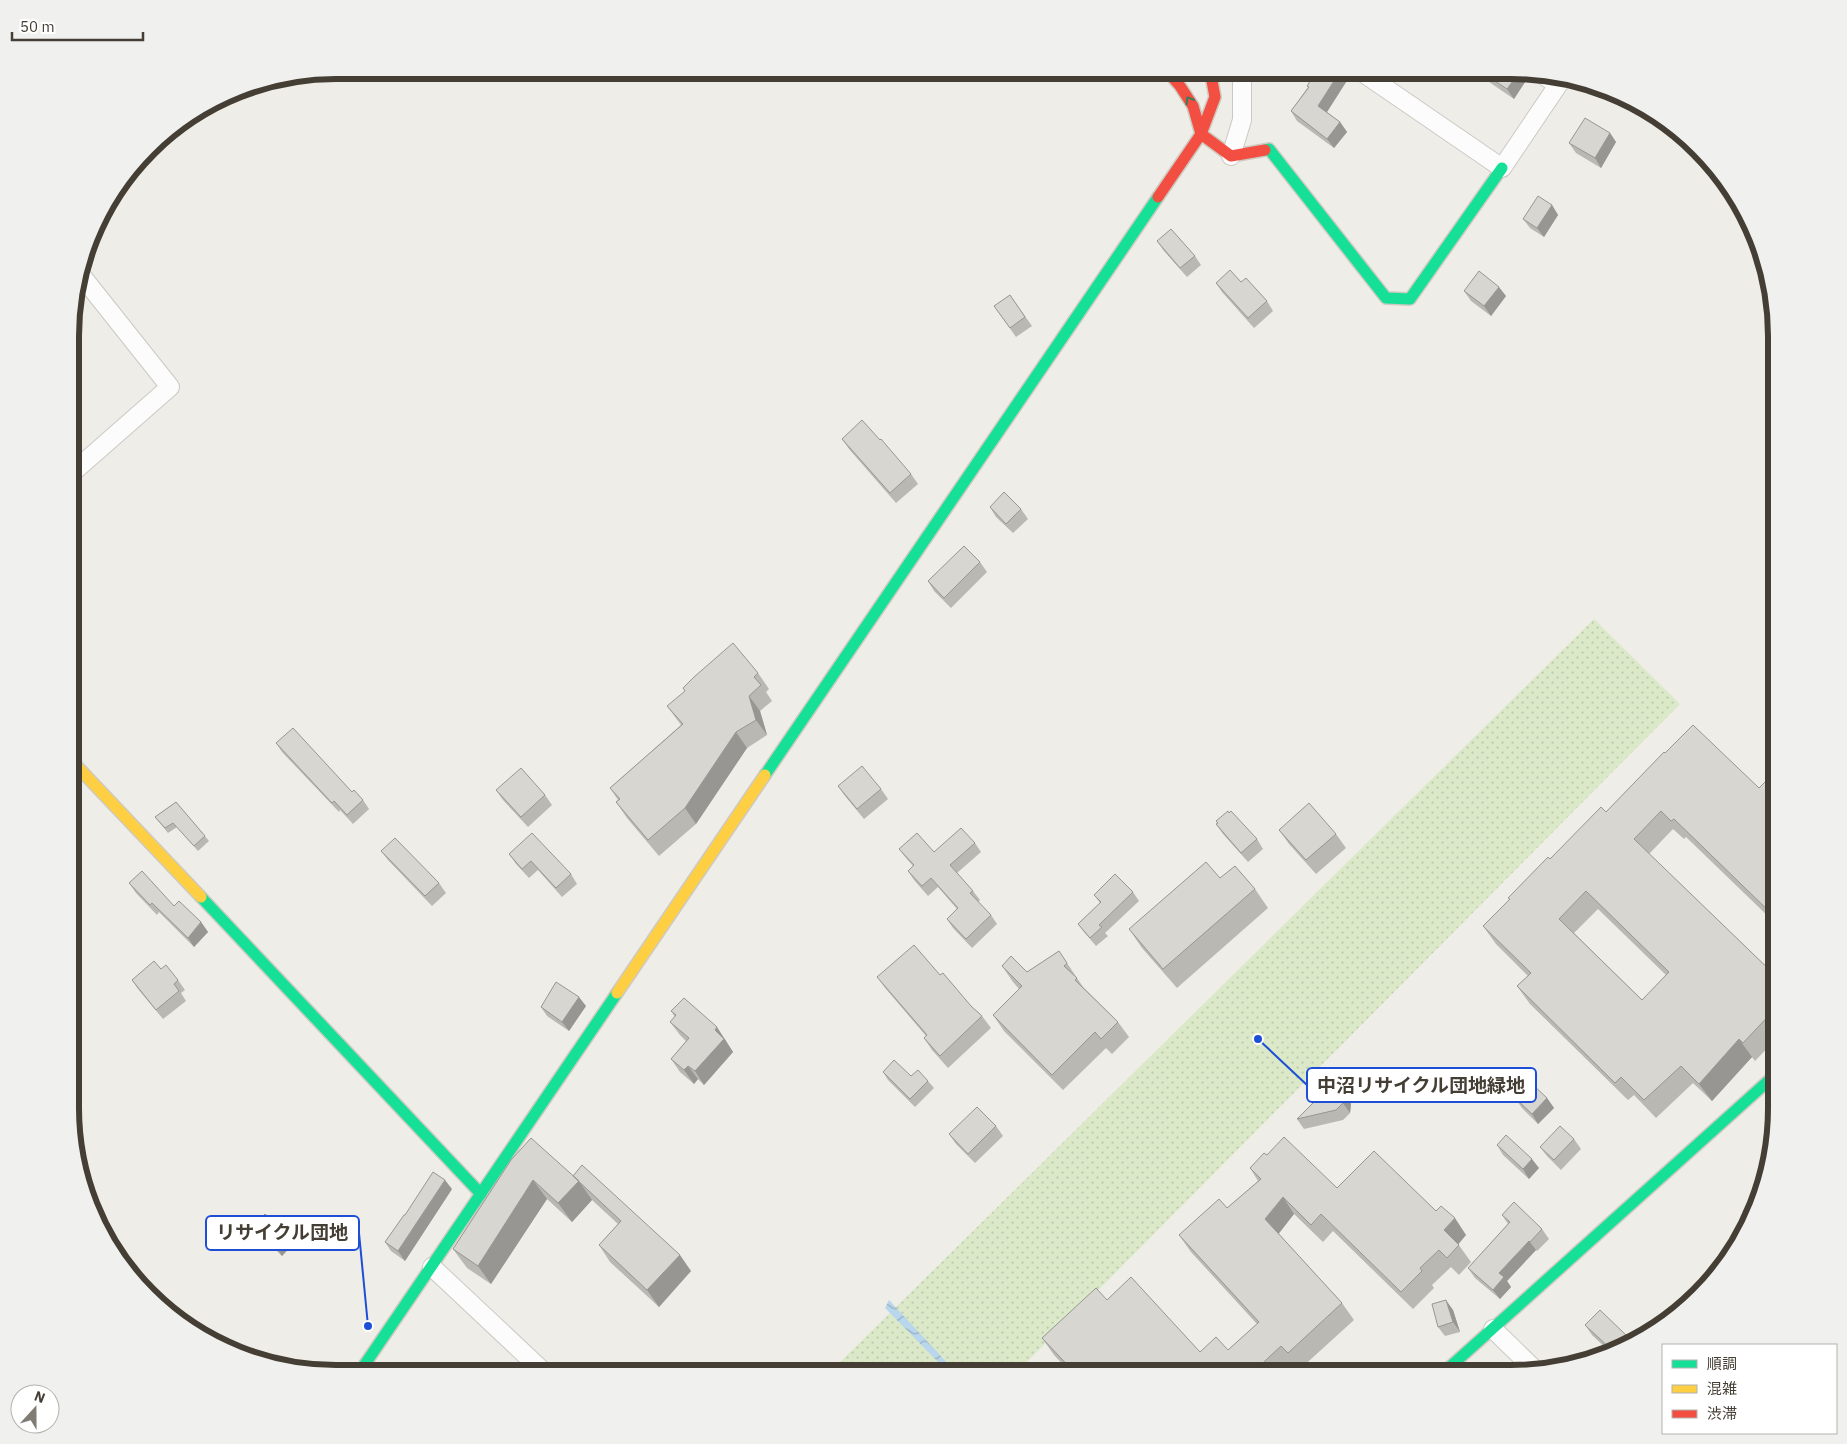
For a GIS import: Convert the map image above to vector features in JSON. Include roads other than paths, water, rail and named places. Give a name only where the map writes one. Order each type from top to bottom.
[{"type":"street","points":[[1174,79],[1193,106],[1201,134],[1231,156],[1269,148],[1386,298],[1410,299],[1559,84]]},
{"type":"street","points":[[366,1365],[1201,134],[1215,97],[1212,79]]},
{"type":"street","points":[[1231,156],[1242,120],[1242,79]]},
{"type":"street","points":[[1372,79],[1502,168]]},
{"type":"street","points":[[79,468],[170,387],[85,280]]},
{"type":"street","points":[[79,768],[481,1194]]},
{"type":"street","points":[[1452,1365],[1768,1081]]},
{"type":"street","points":[[432,1267],[536,1365]]},
{"type":"street","points":[[1493,1329],[1530,1365]]},
{"type":"water","points":[[889,1300],[949,1365],[941,1365],[885,1308]]},
{"type":"place","name":"中沼リサイクル団地緑地","points":[[1258,1039]]},
{"type":"place","name":"リサイクル団地","points":[[368,1326]]}]
